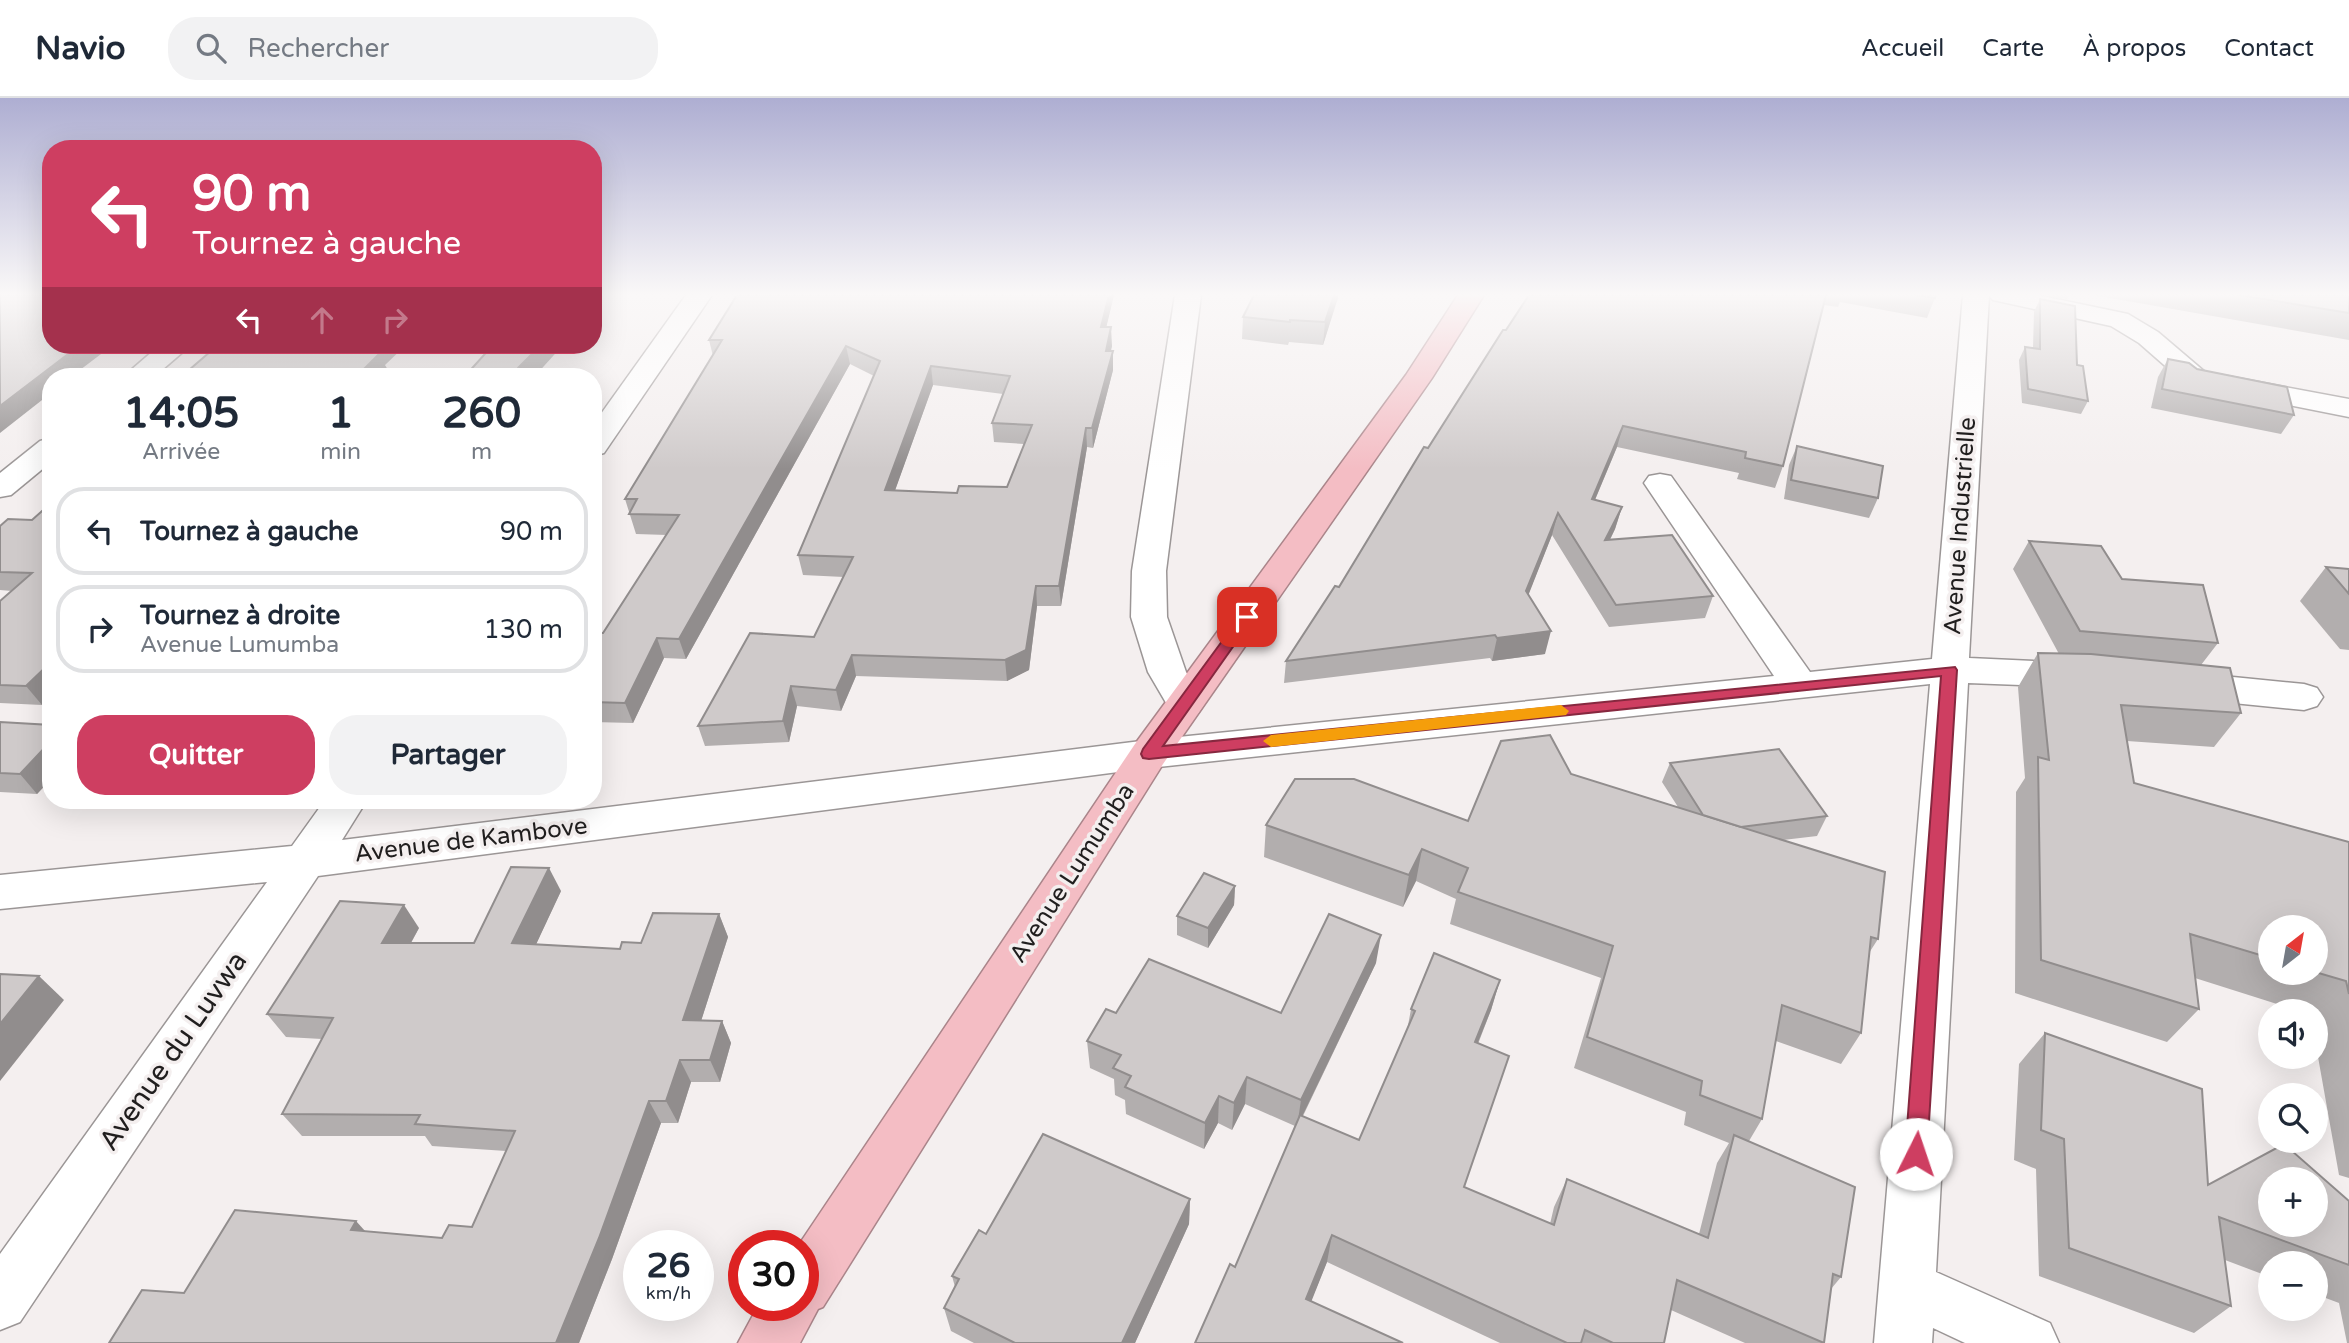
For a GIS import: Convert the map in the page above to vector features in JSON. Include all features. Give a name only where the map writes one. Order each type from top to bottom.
[{"type":"highway","name":"Avenue Lumumba","points":[[819,1262],[1149,754],[1434,353]]},
{"type":"highway","points":[[767,1343],[781,1321]]},
{"type":"street","points":[[602,434],[658,353]]},
{"type":"street","points":[[1180,353],[1149,572],[1149,617],[1167,672],[1185,704]]},
{"type":"street","name":"Avenue Industrielle","points":[[1903,1343],[1972,353]]},
{"type":"street","points":[[2166,353],[2186,373],[2197,379],[2349,408]]},
{"type":"street","points":[[148,368],[166,354]]},
{"type":"street","points":[[0,488],[42,454]]},
{"type":"street","points":[[1660,483],[1800,686]]},
{"type":"street","name":"Avenue de Kambove","points":[[0,892],[305,861],[1149,754],[1950,670],[2110,678]]},
{"type":"street","points":[[2152,682],[2304,697]]},
{"type":"street","name":"Avenue du Luvwa","points":[[0,1302],[341,809]]},
{"type":"street","points":[[1907,1288],[2029,1343]]},
{"type":"building","points":[[0,353],[68,354],[50,368],[42,368],[42,374],[0,406]]},
{"type":"building","points":[[714,353],[842,353],[679,639],[657,638],[625,703],[602,702],[602,633],[679,515],[629,514],[637,499],[625,499]]},
{"type":"building","points":[[862,353],[1112,353],[1092,428],[1086,428],[1059,586],[1036,586],[1026,650],[1005,660],[852,655],[836,690],[791,686],[783,721],[698,726],[750,633],[814,637],[853,557],[798,555],[880,361]],"holes":[[[931,366],[1010,376],[992,423],[1032,425],[1007,487],[959,486],[957,493],[885,490]]]},
{"type":"building","points":[[1488,353],[1811,353],[1783,466],[1745,458],[1746,452],[1623,426],[1592,499],[1622,507],[1605,540],[1672,535],[1713,596],[1616,605],[1558,513],[1526,591],[1551,631],[1497,638],[1495,635],[1286,661],[1335,586],[1339,587],[1424,447],[1428,448]]},
{"type":"building","points":[[2025,353],[2077,353],[2077,365],[2083,366],[2088,401],[2028,389]]},
{"type":"building","points":[[208,354],[379,354],[365,368],[191,368]]},
{"type":"building","points":[[485,354],[532,354],[519,367],[530,368],[472,368]]},
{"type":"building","points":[[2168,359],[2189,363],[2197,369],[2287,387],[2294,415],[2162,389]]},
{"type":"building","points":[[1797,446],[1883,466],[1878,498],[1791,480]]},
{"type":"building","points":[[42,511],[42,671],[26,686],[0,685],[0,601],[32,573],[0,572],[0,526],[8,519],[32,520]]},
{"type":"building","points":[[2029,541],[2101,546],[2122,579],[2203,585],[2218,643],[2080,631]]},
{"type":"building","points":[[2326,567],[2349,569],[2349,594]]},
{"type":"building","points":[[2038,653],[2091,654],[2230,668],[2241,713],[2121,705],[2134,783],[2349,842],[2349,994],[2346,981],[2328,976],[2328,915],[2258,915],[2258,954],[2190,934],[2199,1009],[2041,960],[2038,757],[2049,760]]},
{"type":"building","points":[[0,722],[42,724],[42,751],[20,774],[0,773]]},
{"type":"building","points":[[1550,735],[1571,774],[1885,872],[1878,939],[1871,937],[1861,1033],[1782,1005],[1762,1119],[1700,1095],[1702,1081],[1587,1037],[1613,946],[1458,892],[1468,868],[1422,849],[1409,875],[1266,825],[1295,779],[1354,779],[1468,821],[1501,741]]},
{"type":"building","points":[[1779,749],[1827,816],[1741,827],[1703,815],[1670,763]]},
{"type":"building","points":[[511,867],[549,868],[512,943],[620,949],[622,942],[641,943],[653,913],[719,914],[683,1020],[722,1021],[710,1060],[680,1060],[666,1101],[649,1101],[599,1238],[556,1343],[109,1343],[142,1290],[184,1293],[235,1210],[356,1221],[351,1230],[442,1238],[449,1225],[472,1227],[515,1131],[415,1124],[420,1115],[282,1114],[333,1018],[267,1014],[340,901],[404,905],[382,943],[474,943]]},
{"type":"building","points":[[1204,873],[1235,886],[1208,928],[1177,916]]},
{"type":"building","points":[[1329,914],[1381,935],[1301,1100],[1247,1077],[1234,1103],[1219,1096],[1205,1123],[1125,1087],[1131,1076],[1113,1068],[1121,1055],[1087,1041],[1106,1009],[1116,1013],[1149,959],[1281,1013]]},
{"type":"building","points":[[1434,953],[1500,980],[1475,1042],[1509,1056],[1464,1187],[1554,1225],[1567,1179],[1708,1238],[1734,1135],[1855,1187],[1841,1277],[1833,1274],[1824,1343],[1677,1280],[1664,1343],[1613,1343],[1585,1330],[1581,1343],[1567,1343],[1332,1235],[1306,1299],[1403,1343],[1195,1343],[1230,1264],[1235,1267],[1300,1115],[1359,1140],[1415,1011],[1411,1009]]},
{"type":"building","points":[[0,974],[39,976],[0,1024]]},
{"type":"building","points":[[2045,1033],[2202,1089],[2208,1185],[2267,1153],[2294,1153],[2310,1167],[2258,1167],[2258,1231],[2219,1217],[2231,1306],[2069,1248],[2064,1139],[2041,1130]]},
{"type":"building","points":[[1043,1134],[1190,1199],[1122,1343],[1015,1343],[944,1308],[959,1279],[952,1276],[979,1230],[986,1234]]},
{"type":"building","points":[[2328,1183],[2349,1201],[2349,1265],[2328,1257],[2328,1251],[2311,1251],[2273,1237],[2328,1237]]},
{"type":"slow traffic","points":[[1271,741],[1561,711]]},
{"type":"route","points":[[1247,617],[1149,754],[1950,670],[1916,1154]]}]
